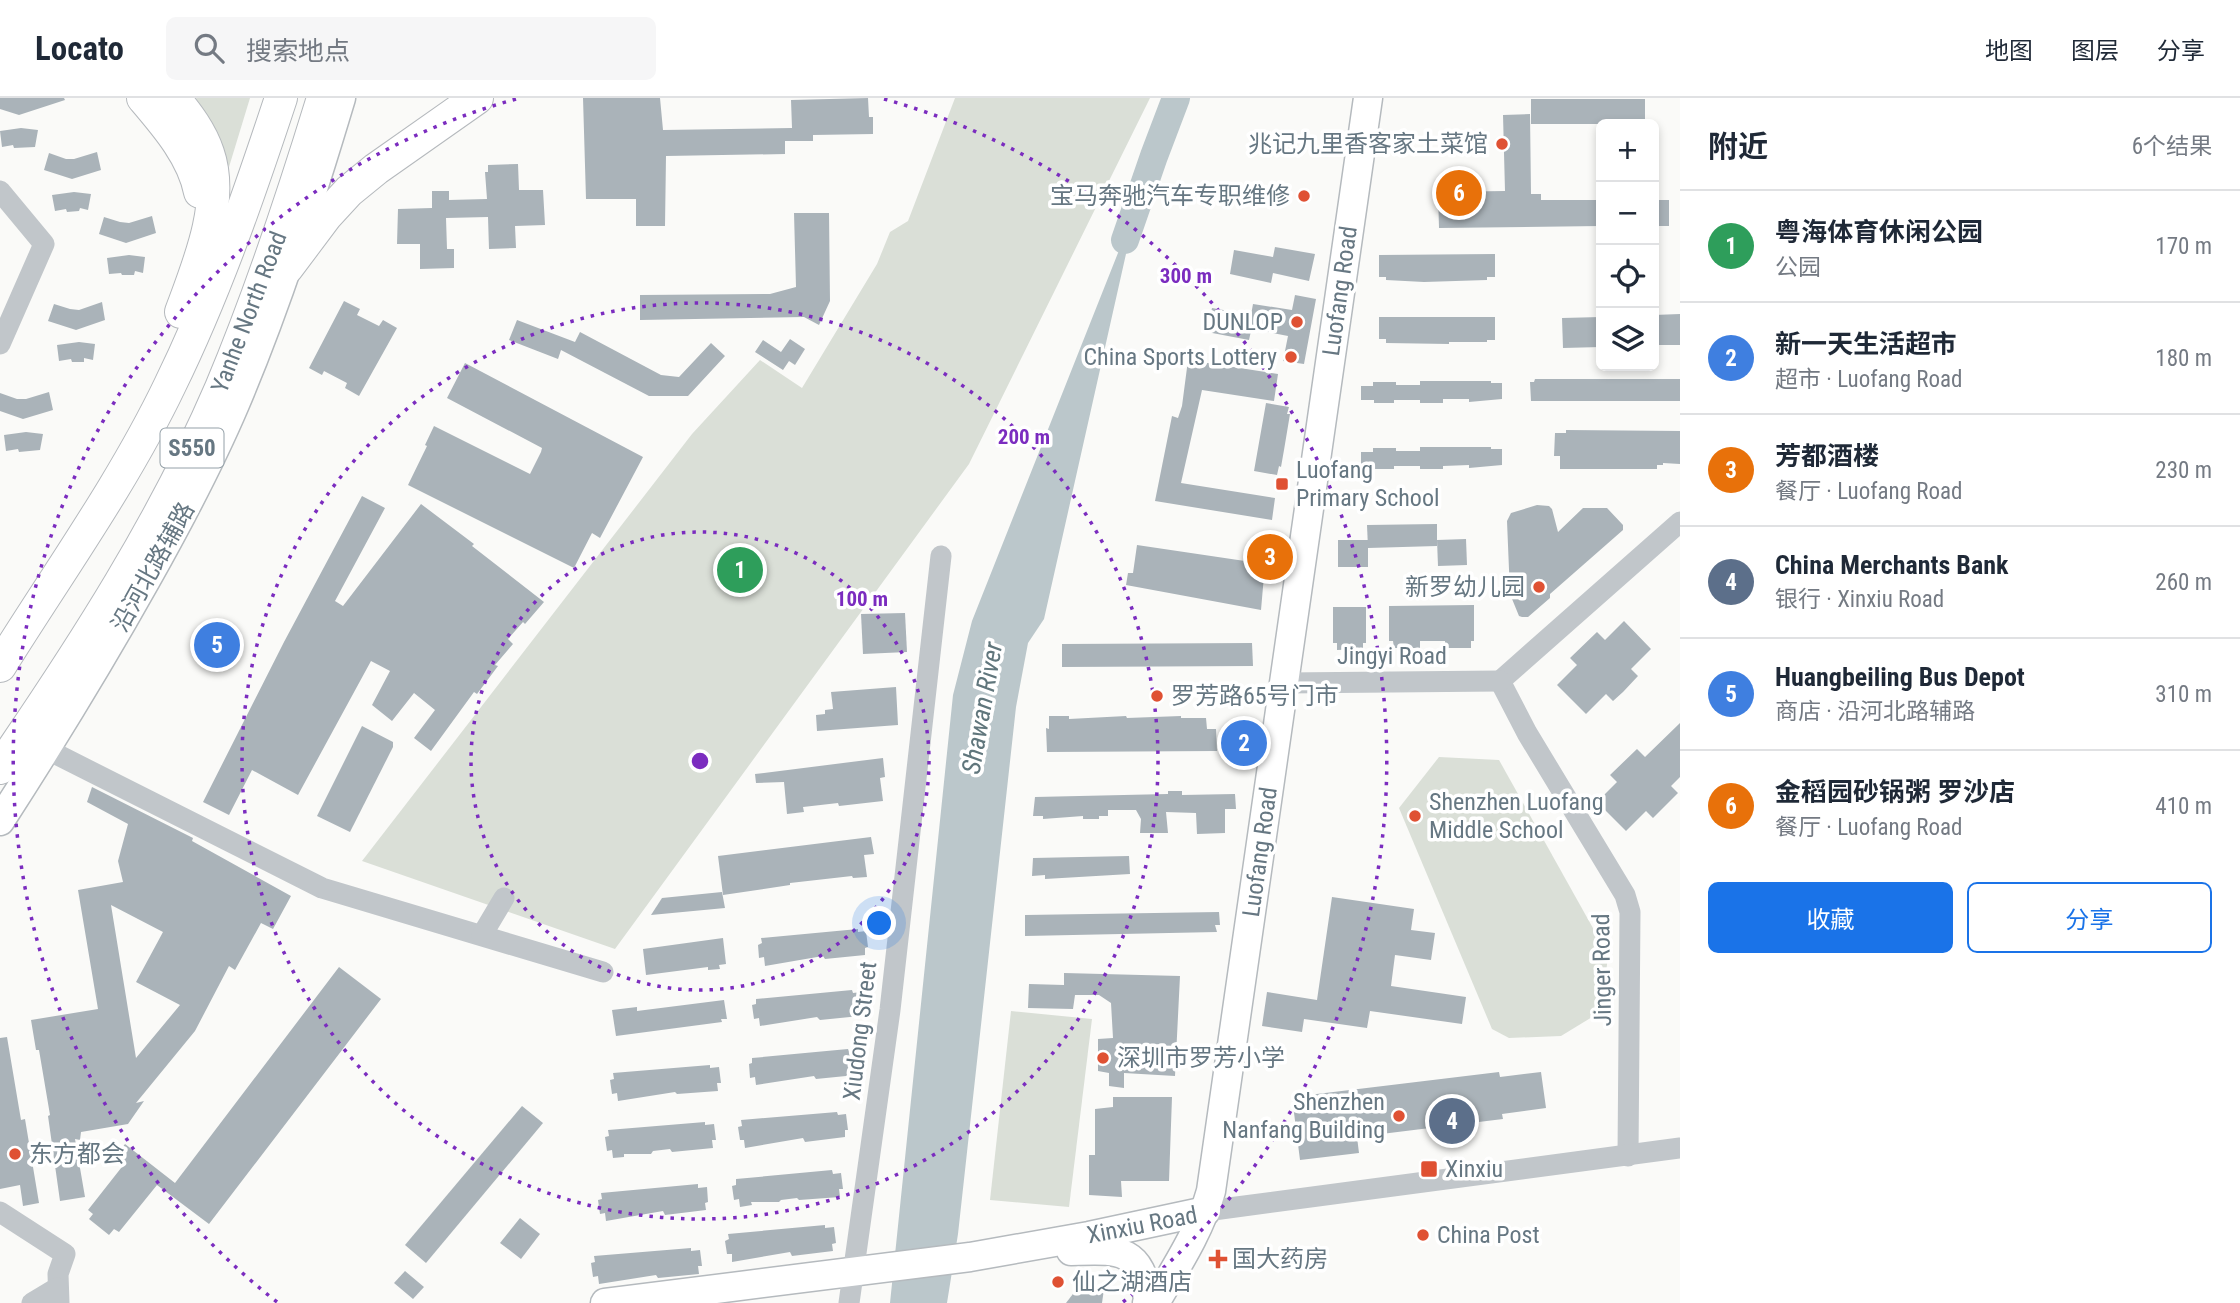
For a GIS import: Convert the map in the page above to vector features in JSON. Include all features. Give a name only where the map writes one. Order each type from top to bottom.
[{"type":"highway","points":[[143,98],[163,121],[188,158],[200,188],[202,254]]},
{"type":"highway","points":[[132,456],[202,254],[213,202],[212,167],[200,135],[174,98]]},
{"type":"highway","name":"Yanhe North Road","points":[[0,666],[132,456],[170,387],[194,335],[240,216],[281,98]]},
{"type":"highway","name":"Yanhe North Road","points":[[0,768],[114,596],[172,490],[220,390],[265,277],[323,98]]},
{"type":"highway","points":[[287,268],[326,216],[349,191],[477,98]]},
{"type":"highway","points":[[90,632],[173,532]]},
{"type":"main road","name":"S550","points":[[240,216],[265,98]]},
{"type":"main road","name":"沿河北路辅路","points":[[0,821],[99,665],[173,532],[235,405],[287,268],[341,98]]},
{"type":"main road","name":"Luofang Road","points":[[1155,1303],[1206,1212],[1214,1170],[1368,98]]},
{"type":"main road","name":"Xinxiu Road","points":[[605,1303],[865,1272],[1089,1236],[1206,1212]]},
{"type":"main road","points":[[977,1255],[1091,1251],[1121,1253],[1134,1260],[1142,1270],[1147,1303]]},
{"type":"street","points":[[0,191],[44,244],[0,344]]},
{"type":"street","points":[[1500,681],[1680,522]]},
{"type":"street","name":"Xiudong Street","points":[[849,1303],[865,1272],[890,1010],[941,556]]},
{"type":"street","name":"Jingyi Road","points":[[1284,683],[1500,681]]},
{"type":"street","name":"Jinger Road","points":[[1500,681],[1527,733],[1625,895],[1630,912],[1628,1156]]},
{"type":"street","points":[[46,749],[322,888],[603,972]]},
{"type":"street","points":[[482,935],[504,898]]},
{"type":"street","name":"Xinxiu Road","points":[[1206,1212],[1680,1149]]},
{"type":"street","points":[[0,1212],[65,1254],[58,1274],[58,1295],[32,1303]]},
{"type":"shaded area","points":[[196,98],[250,98],[229,167],[216,134]]},
{"type":"shaded area","points":[[955,98],[1150,98],[969,464],[615,949],[362,861],[692,434],[760,360],[802,388],[877,264],[890,232],[908,221]]},
{"type":"shaded area","points":[[1439,757],[1499,760],[1608,955],[1602,1011],[1561,1036],[1509,1038],[1492,1029],[1399,808]]},
{"type":"shaded area","points":[[1011,1011],[1092,1019],[1069,1207],[990,1200]]},
{"type":"water","points":[[1137,205],[1044,619],[1028,643],[1016,707],[958,1234],[947,1303],[890,1303],[953,695],[972,621]]},
{"type":"building","points":[[0,98],[65,100],[19,115],[0,109]]},
{"type":"building","points":[[583,98],[660,98],[663,130],[792,128],[791,100],[868,98],[869,117],[873,117],[873,134],[813,135],[813,141],[785,141],[785,154],[666,156],[665,226],[636,226],[636,199],[586,199]]},
{"type":"building","points":[[1531,99],[1645,99],[1645,119],[1596,119],[1596,124],[1531,124]]},
{"type":"building","points":[[1530,114],[1531,194],[1541,194],[1541,200],[1596,200],[1596,226],[1439,228],[1438,192],[1505,191],[1503,115]]},
{"type":"building","points":[[21,128],[38,130],[35,147],[2,147],[0,131]]},
{"type":"building","points":[[97,152],[101,170],[72,179],[44,170],[49,153],[74,159]]},
{"type":"building","points":[[518,164],[519,190],[543,190],[545,225],[515,226],[516,248],[489,249],[488,217],[446,218],[447,249],[454,249],[454,268],[420,269],[420,244],[397,244],[398,209],[432,208],[432,191],[449,191],[449,200],[487,199],[485,172],[488,172],[488,165]]},
{"type":"building","points":[[74,192],[91,194],[88,210],[80,208],[79,211],[55,211],[52,195]]},
{"type":"building","points":[[1659,200],[1669,200],[1669,226],[1659,226]]},
{"type":"building","points":[[794,213],[829,213],[830,301],[819,325],[804,317],[640,320],[640,295],[770,294],[796,287]]},
{"type":"building","points":[[152,216],[156,233],[126,243],[99,234],[104,217],[129,223]]},
{"type":"building","points":[[1275,247],[1315,254],[1309,281],[1273,273],[1271,283],[1230,274],[1234,250],[1273,257]]},
{"type":"building","points":[[1495,254],[1495,277],[1487,277],[1487,280],[1424,282],[1386,280],[1386,277],[1379,277],[1379,255]]},
{"type":"building","points":[[129,255],[145,257],[143,273],[135,271],[134,275],[109,274],[107,258]]},
{"type":"building","points":[[1295,295],[1316,299],[1304,364],[1283,361],[1288,336],[1258,330],[1251,331],[1249,340],[1207,332],[1212,308],[1251,315],[1253,304],[1292,310]]},
{"type":"building","points":[[344,301],[360,309],[357,315],[379,326],[383,320],[397,328],[359,396],[345,388],[347,383],[324,371],[322,375],[309,368]]},
{"type":"building","points":[[102,302],[105,320],[76,330],[48,321],[54,304],[79,310]]},
{"type":"building","points":[[1680,314],[1680,345],[1659,345],[1659,315]]},
{"type":"building","points":[[1379,317],[1495,317],[1495,340],[1449,344],[1386,343],[1386,339],[1379,339]]},
{"type":"building","points":[[1596,317],[1596,347],[1563,348],[1562,318]]},
{"type":"building","points":[[517,320],[575,342],[580,332],[661,375],[679,377],[711,343],[725,356],[688,396],[649,396],[561,350],[558,359],[509,340]]},
{"type":"building","points":[[790,339],[805,349],[795,365],[789,361],[783,370],[755,352],[763,340],[781,352]]},
{"type":"building","points":[[79,342],[95,344],[93,360],[84,358],[84,362],[72,362],[71,359],[59,361],[57,345]]},
{"type":"building","points":[[1188,360],[1278,374],[1274,401],[1202,390],[1181,483],[1275,498],[1272,520],[1155,501],[1172,416],[1178,418],[1182,406]]},
{"type":"building","points":[[465,363],[643,457],[600,538],[592,533],[574,568],[408,485],[434,426],[530,474],[541,452],[542,448],[447,398]]},
{"type":"building","points":[[1535,379],[1680,379],[1680,401],[1531,401],[1530,382]]},
{"type":"building","points":[[1420,381],[1502,383],[1502,399],[1469,402],[1469,399],[1443,399],[1443,403],[1394,400],[1394,403],[1374,403],[1374,400],[1361,400],[1361,386],[1373,386],[1373,382],[1420,385]]},
{"type":"building","points":[[49,392],[53,410],[23,419],[0,411],[0,393],[26,399]]},
{"type":"building","points":[[1266,403],[1289,407],[1281,467],[1279,466],[1277,475],[1254,471]]},
{"type":"building","points":[[1566,430],[1680,431],[1680,464],[1663,463],[1657,465],[1657,469],[1560,469],[1560,456],[1554,456],[1555,433],[1566,433]]},
{"type":"building","points":[[26,432],[43,434],[40,450],[6,451],[4,435]]},
{"type":"building","points":[[1420,447],[1502,449],[1502,465],[1469,468],[1469,465],[1443,466],[1443,469],[1394,466],[1394,469],[1374,469],[1374,466],[1361,466],[1361,452],[1373,452],[1373,448],[1420,451]]},
{"type":"building","points":[[362,496],[385,508],[335,601],[343,606],[421,504],[544,602],[508,639],[513,644],[495,665],[498,666],[477,694],[474,692],[431,751],[414,738],[435,710],[414,693],[392,721],[372,705],[390,671],[371,661],[298,795],[252,770],[229,815],[203,802]]},
{"type":"building","points":[[1537,505],[1549,506],[1552,509],[1558,532],[1583,508],[1607,508],[1623,525],[1623,530],[1550,594],[1550,598],[1528,617],[1522,617],[1519,616],[1510,594],[1507,521],[1511,513]]},
{"type":"building","points":[[1437,524],[1437,546],[1368,548],[1367,525]]},
{"type":"building","points":[[1466,539],[1467,565],[1438,566],[1437,540]]},
{"type":"building","points":[[1338,540],[1368,540],[1368,567],[1338,567]]},
{"type":"building","points":[[1137,545],[1265,564],[1261,610],[1126,585],[1128,573],[1133,573]]},
{"type":"building","points":[[1474,605],[1474,641],[1471,641],[1471,648],[1445,648],[1445,641],[1420,641],[1420,648],[1394,648],[1393,641],[1389,641],[1389,606]]},
{"type":"building","points":[[1333,607],[1366,607],[1366,643],[1363,643],[1363,649],[1337,650],[1337,643],[1333,643]]},
{"type":"building","points":[[905,613],[907,652],[863,654],[861,614]]},
{"type":"building","points":[[1624,621],[1651,649],[1631,669],[1638,676],[1623,692],[1613,701],[1606,694],[1586,714],[1557,685],[1577,665],[1570,658],[1597,632],[1605,640]]},
{"type":"building","points":[[1252,643],[1253,666],[1062,667],[1062,644]]},
{"type":"building","points":[[896,687],[898,725],[817,731],[816,715],[833,709],[831,692]]},
{"type":"building","points":[[1049,716],[1069,716],[1069,719],[1126,716],[1206,718],[1207,729],[1216,729],[1217,751],[1047,752],[1046,728],[1049,729]]},
{"type":"building","points":[[1680,723],[1680,777],[1671,786],[1678,793],[1653,818],[1646,811],[1626,831],[1597,802],[1617,782],[1610,775],[1637,749],[1645,757]]},
{"type":"building","points":[[362,726],[393,742],[393,747],[350,832],[317,816]]},
{"type":"building","points":[[883,758],[885,777],[880,778],[883,801],[803,807],[804,812],[787,814],[784,782],[756,783],[755,774]]},
{"type":"building","points":[[92,787],[193,838],[192,841],[291,896],[273,929],[261,923],[235,970],[229,966],[195,1031],[136,1103],[144,1101],[128,1124],[81,1132],[80,1140],[75,1139],[85,1197],[60,1201],[48,1116],[50,1115],[31,1020],[98,1009],[78,890],[123,882],[118,861],[128,824],[87,802]],"holes":[[[111,905],[163,932],[136,982],[180,1005],[136,1058]]]},
{"type":"building","points":[[1168,791],[1182,791],[1182,795],[1235,794],[1236,809],[1225,809],[1225,833],[1197,834],[1196,813],[1166,812],[1168,833],[1140,833],[1141,819],[1136,810],[1108,810],[1108,816],[1099,816],[1099,819],[1083,819],[1083,816],[1043,819],[1043,816],[1033,816],[1035,797],[1168,794]]},
{"type":"building","points":[[871,837],[874,854],[864,855],[867,877],[852,876],[790,883],[723,895],[718,856]]},
{"type":"building","points":[[1129,856],[1130,874],[1045,879],[1045,875],[1032,876],[1033,858]]},
{"type":"building","points":[[722,892],[725,908],[651,915],[662,898]]},
{"type":"building","points":[[1332,897],[1414,909],[1411,930],[1435,933],[1431,960],[1395,955],[1391,986],[1466,997],[1462,1024],[1370,1011],[1367,1028],[1304,1019],[1302,1032],[1262,1026],[1267,992],[1317,1000]]},
{"type":"building","points":[[1219,912],[1220,925],[1215,925],[1217,932],[1025,936],[1025,915]]},
{"type":"building","points":[[858,929],[858,932],[866,931],[868,947],[865,948],[865,955],[825,959],[823,956],[765,966],[764,957],[759,958],[758,945],[762,943],[761,938]]},
{"type":"building","points":[[723,938],[726,964],[719,965],[720,969],[708,970],[708,967],[646,975],[643,949]]},
{"type":"building","points":[[339,967],[381,999],[209,1224],[157,1185],[119,1232],[114,1229],[109,1235],[89,1219],[93,1214],[88,1210],[125,1163],[116,1156],[125,1144],[175,1183]]},
{"type":"building","points":[[1064,973],[1180,976],[1175,1076],[1124,1073],[1124,1088],[1109,1086],[1109,1073],[1098,1071],[1098,1039],[1113,1038],[1111,1003],[1099,995],[1075,995],[1073,1009],[1028,1008],[1029,984],[1064,985]]},
{"type":"building","points":[[852,990],[853,993],[861,992],[863,1008],[859,1008],[860,1016],[820,1020],[817,1017],[760,1026],[759,1018],[754,1019],[752,1005],[756,1004],[756,999]]},
{"type":"building","points":[[724,1000],[727,1019],[721,1019],[722,1022],[616,1036],[612,1010],[637,1007],[637,1011]]},
{"type":"building","name":"东方都会","points":[[7,1037],[21,1120],[25,1119],[39,1203],[23,1206],[20,1185],[0,1189],[0,1038]]},
{"type":"building","points":[[848,1049],[849,1052],[857,1051],[859,1067],[855,1067],[856,1075],[816,1079],[814,1076],[756,1085],[755,1077],[750,1078],[749,1064],[752,1063],[752,1058]]},
{"type":"building","points":[[710,1065],[710,1068],[719,1067],[721,1083],[717,1083],[718,1091],[675,1092],[618,1101],[617,1093],[612,1094],[610,1080],[614,1079],[613,1073]]},
{"type":"building","name":"Shenzhen Nanfang Building","points":[[1499,1072],[1500,1077],[1541,1072],[1546,1108],[1502,1114],[1503,1119],[1357,1137],[1359,1153],[1300,1160],[1292,1097]]},
{"type":"building","points":[[1113,1097],[1172,1097],[1169,1181],[1121,1181],[1122,1197],[1089,1195],[1089,1155],[1095,1155],[1095,1109],[1113,1107]]},
{"type":"building","points":[[522,1106],[543,1123],[426,1263],[405,1245]]},
{"type":"building","points":[[837,1112],[838,1115],[846,1114],[848,1130],[845,1130],[845,1137],[805,1142],[803,1138],[745,1148],[744,1140],[740,1140],[738,1127],[742,1126],[741,1120]]},
{"type":"building","points":[[705,1122],[705,1125],[714,1124],[716,1140],[712,1140],[713,1148],[672,1152],[670,1149],[653,1151],[651,1154],[624,1154],[624,1157],[613,1158],[612,1150],[607,1151],[605,1137],[609,1136],[608,1130]]},
{"type":"building","points":[[832,1170],[833,1174],[841,1173],[843,1189],[839,1189],[840,1197],[751,1202],[752,1205],[740,1207],[739,1199],[734,1200],[732,1186],[736,1185],[736,1179]]},
{"type":"building","points":[[698,1184],[698,1188],[707,1187],[706,1210],[665,1215],[663,1211],[606,1221],[605,1213],[600,1214],[598,1200],[602,1199],[601,1193]]},
{"type":"building","points":[[520,1218],[540,1234],[521,1259],[500,1243]]},
{"type":"building","points":[[825,1225],[825,1228],[834,1227],[836,1243],[832,1244],[833,1251],[792,1256],[790,1252],[732,1262],[732,1254],[727,1254],[725,1241],[729,1239],[728,1234]]},
{"type":"building","points":[[691,1248],[691,1251],[700,1250],[702,1266],[698,1266],[699,1274],[658,1278],[656,1275],[599,1284],[598,1276],[593,1277],[591,1263],[595,1262],[594,1256]]},
{"type":"building","points":[[405,1271],[424,1287],[413,1299],[394,1283]]},
{"type":"building","points":[[1079,1286],[1104,1289],[1102,1303],[1066,1303]]},
{"type":"waterway","name":"Shawan River","points":[[1125,240],[1176,98]]},
{"type":"place","name":"兆记九里香客家土菜馆","points":[[1502,144]]},
{"type":"place","name":"金稻园砂锅粥 罗沙店","points":[[1459,193]]},
{"type":"place","name":"宝马奔驰汽车专职维修","points":[[1304,196]]},
{"type":"place","name":"DUNLOP","points":[[1297,322]]},
{"type":"place","name":"China Sports Lottery","points":[[1291,357]]},
{"type":"place","name":"Luofang Primary School","points":[[1282,484]]},
{"type":"place","name":"芳都酒楼","points":[[1270,557]]},
{"type":"place","name":"粤海体育休闲公园","points":[[740,570]]},
{"type":"place","name":"新罗幼儿园","points":[[1539,587]]},
{"type":"place","name":"Huangbeiling Bus Depot","points":[[217,645]]},
{"type":"place","name":"罗芳路65号门市","points":[[1157,696]]},
{"type":"place","name":"新一天生活超市","points":[[1244,743]]},
{"type":"place","name":"Shenzhen Luofang Middle School","points":[[1415,816]]},
{"type":"place","name":"深圳市罗芳小学","points":[[1103,1058]]},
{"type":"place","name":"Shenzhen Nanfang Building","points":[[1399,1116]]},
{"type":"place","name":"China Merchants Bank","points":[[1452,1121]]},
{"type":"place","name":"东方都会","points":[[15,1154]]},
{"type":"place","name":"Xinxiu","points":[[1429,1169]]},
{"type":"place","name":"China Post","points":[[1423,1235]]},
{"type":"place","name":"国大药房","points":[[1218,1259]]},
{"type":"place","name":"仙之湖酒店","points":[[1058,1282]]}]
